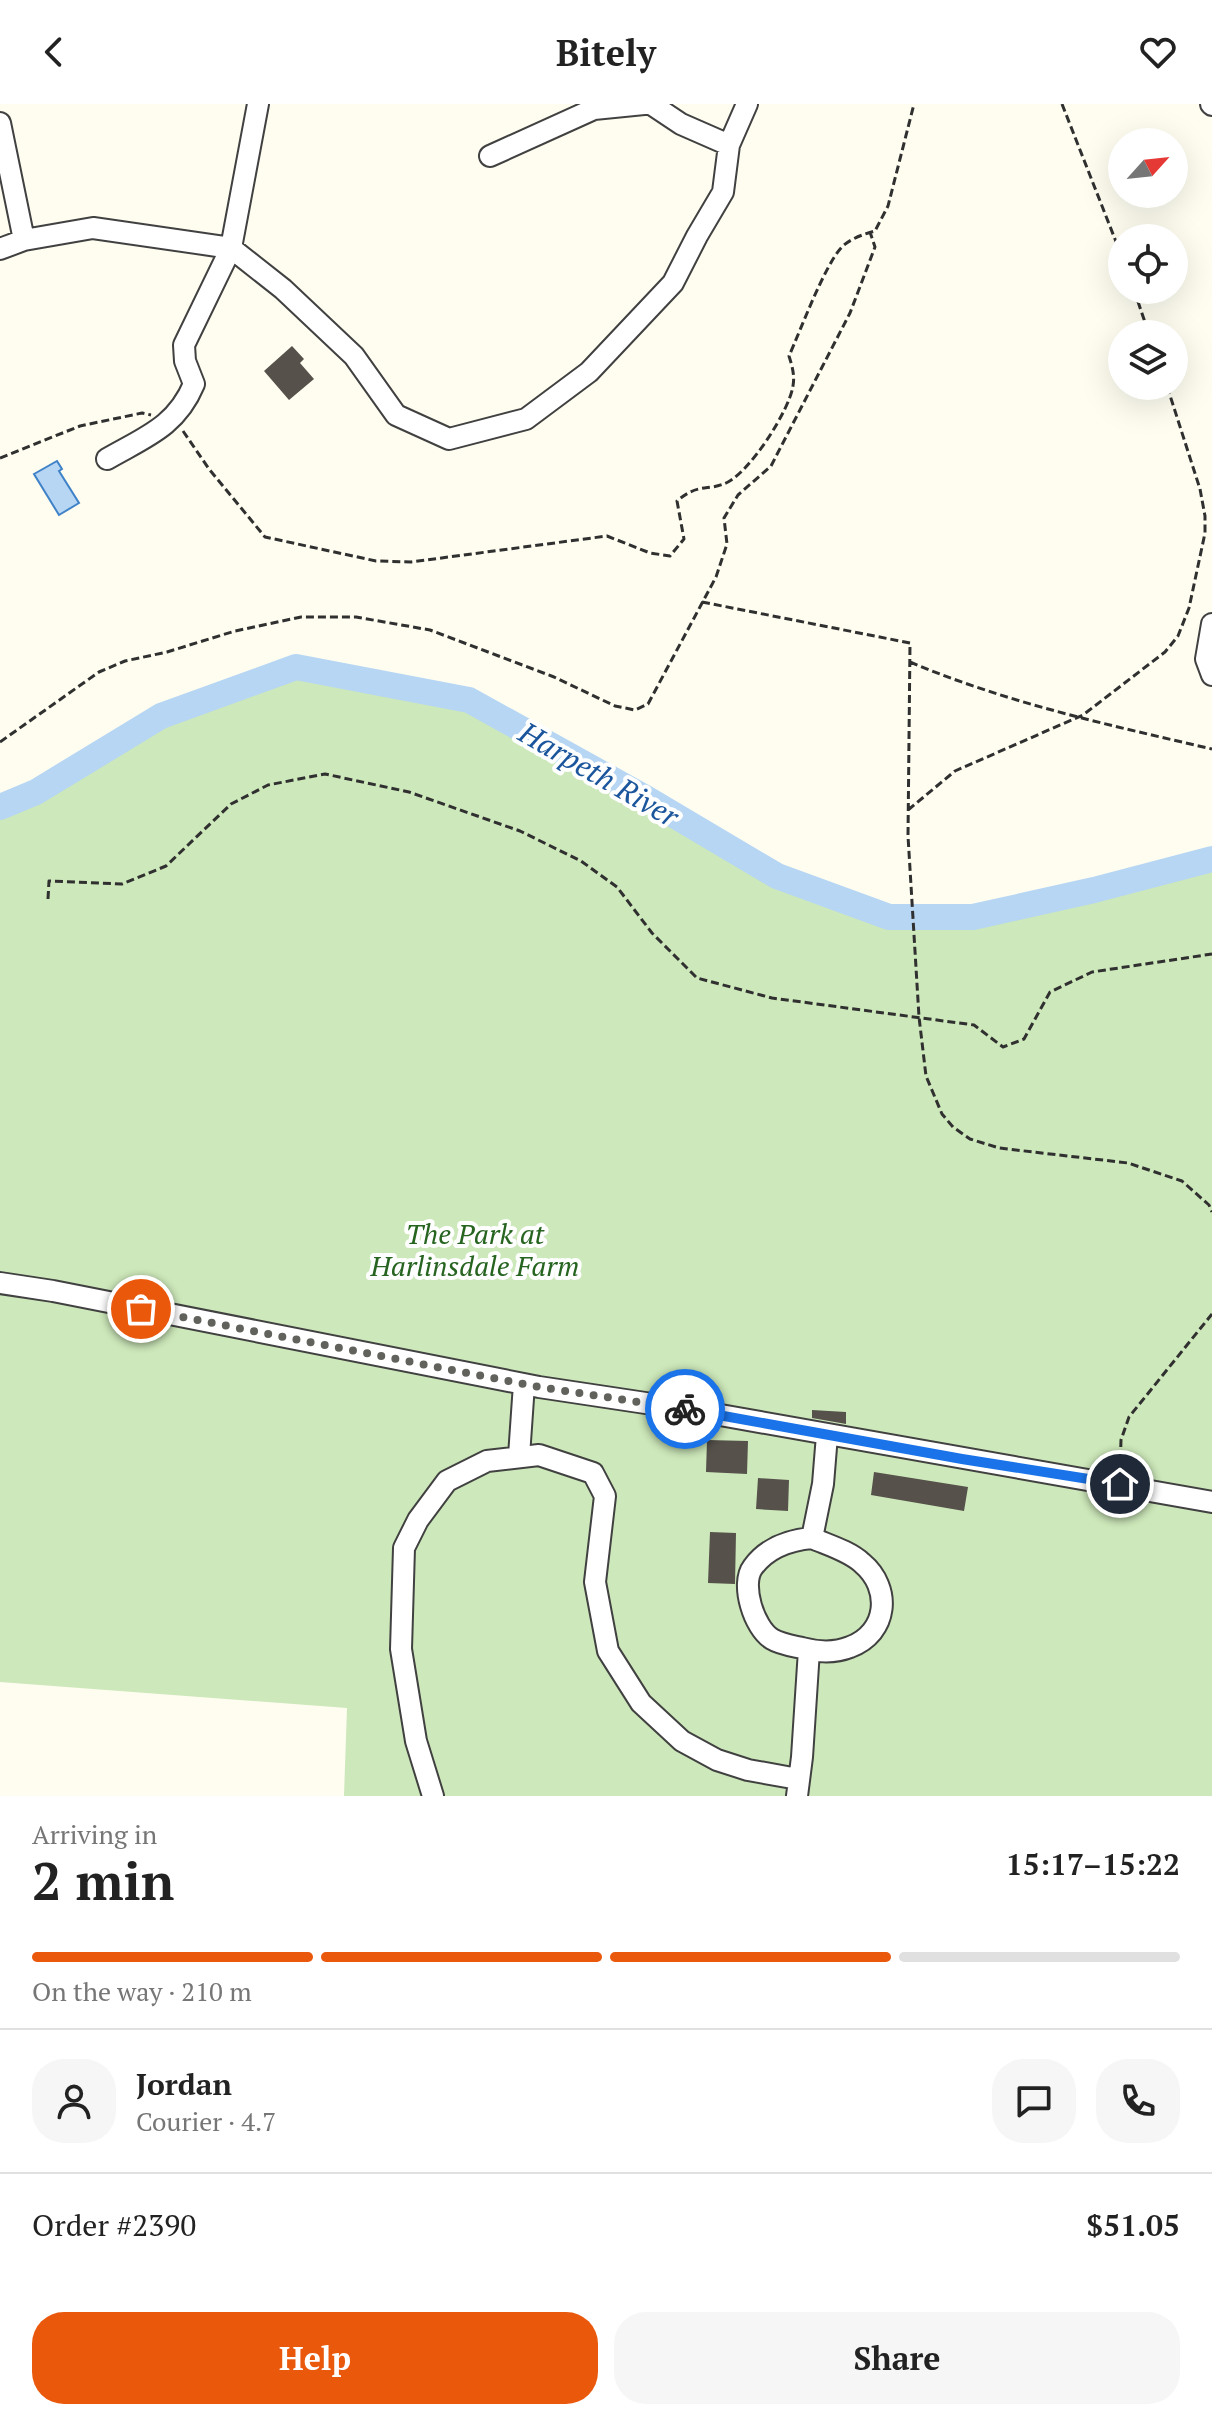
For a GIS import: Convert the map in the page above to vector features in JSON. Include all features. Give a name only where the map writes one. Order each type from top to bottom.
[{"type":"street","points":[[107,459],[167,425],[186,404],[194,384],[185,361],[184,345],[231,248],[258,104]]},
{"type":"street","points":[[490,156],[594,109],[644,104]]},
{"type":"street","points":[[651,104],[681,124],[729,145]]},
{"type":"street","points":[[0,249],[24,240],[93,228],[231,248],[283,289],[354,356],[396,415],[449,439],[526,419],[589,372],[673,283],[723,192],[729,145],[747,104]]},
{"type":"street","points":[[0,123],[24,240]]},
{"type":"street","points":[[1212,624],[1206,659],[1212,675]]},
{"type":"street","points":[[0,1283],[524,1384],[692,1410],[1212,1502]]},
{"type":"street","points":[[519,1456],[524,1384]]},
{"type":"street","points":[[812,1538],[823,1484],[827,1435]]},
{"type":"street","points":[[433,1796],[416,1741],[401,1649],[404,1548],[418,1520],[447,1481],[487,1461],[539,1455],[593,1473],[605,1496],[595,1582],[608,1651],[641,1703],[682,1741],[717,1760],[797,1788],[809,1650]]},
{"type":"street","points":[[812,1538],[862,1562],[877,1585],[881,1616],[878,1627],[863,1642],[841,1650],[809,1650],[773,1640],[750,1610],[750,1573],[766,1555],[791,1540],[812,1538]]},
{"type":"path","points":[[0,458],[80,426],[142,413],[175,418],[209,469],[265,537],[376,561],[411,562],[607,536],[650,553],[670,556],[684,539],[677,501],[690,490],[727,483],[753,461],[793,389],[794,374],[789,356],[842,247],[875,231],[888,206],[914,104]]},
{"type":"path","points":[[1062,104],[1109,224]]},
{"type":"path","points":[[0,742],[99,672],[125,661],[235,631],[301,617],[356,617],[430,630],[554,677],[615,706],[635,710],[648,704],[716,577],[727,544],[724,518],[738,495],[771,466],[850,313],[875,247],[870,232]]},
{"type":"path","points":[[908,810],[955,771],[1079,717],[1165,652],[1178,636],[1189,608],[1205,533],[1205,516],[1200,489],[1171,400]]},
{"type":"path","points":[[702,602],[910,643],[908,836],[919,1017],[926,1076],[942,1114],[970,1139],[999,1148],[1128,1163],[1182,1181],[1209,1205],[1212,1212]]},
{"type":"path","points":[[910,662],[978,690],[1212,749]]},
{"type":"path","points":[[48,899],[49,881],[122,884],[166,866],[231,804],[268,785],[325,774],[409,792],[520,831],[581,861],[617,887],[652,933],[697,978],[772,998],[974,1025],[1003,1047],[1024,1039],[1050,992],[1092,972],[1212,954]]},
{"type":"path","points":[[1120,1484],[1121,1440],[1129,1417],[1212,1314]]},
{"type":"green space","name":"The Park at Harlinsdale Farm","points":[[296,667],[469,700],[642,796],[777,876],[889,917],[973,917],[1212,859],[1212,1796],[344,1796],[347,1708],[0,1682],[0,807],[37,792],[161,716]]},
{"type":"water","points":[[57,461],[62,469],[59,471],[79,503],[59,515],[34,474]]},
{"type":"building","points":[[292,346],[304,359],[300,363],[314,379],[289,400],[264,371]]},
{"type":"building","points":[[812,1410],[846,1412],[846,1424],[812,1418]]},
{"type":"building","points":[[707,1440],[748,1441],[747,1474],[706,1472]]},
{"type":"building","points":[[874,1472],[968,1487],[964,1511],[871,1495]]},
{"type":"building","points":[[758,1478],[789,1480],[788,1511],[756,1509]]},
{"type":"building","points":[[710,1532],[736,1533],[735,1584],[708,1583]]},
{"type":"waterway","name":"Harpeth River","points":[[0,807],[36,792],[161,716],[296,667],[469,700],[642,796],[777,876],[889,917],[973,917],[1212,859]]},
{"type":"way so far","points":[[141,1309],[539,1387],[685,1409]]},
{"type":"route","points":[[685,1409],[1120,1484]]}]
